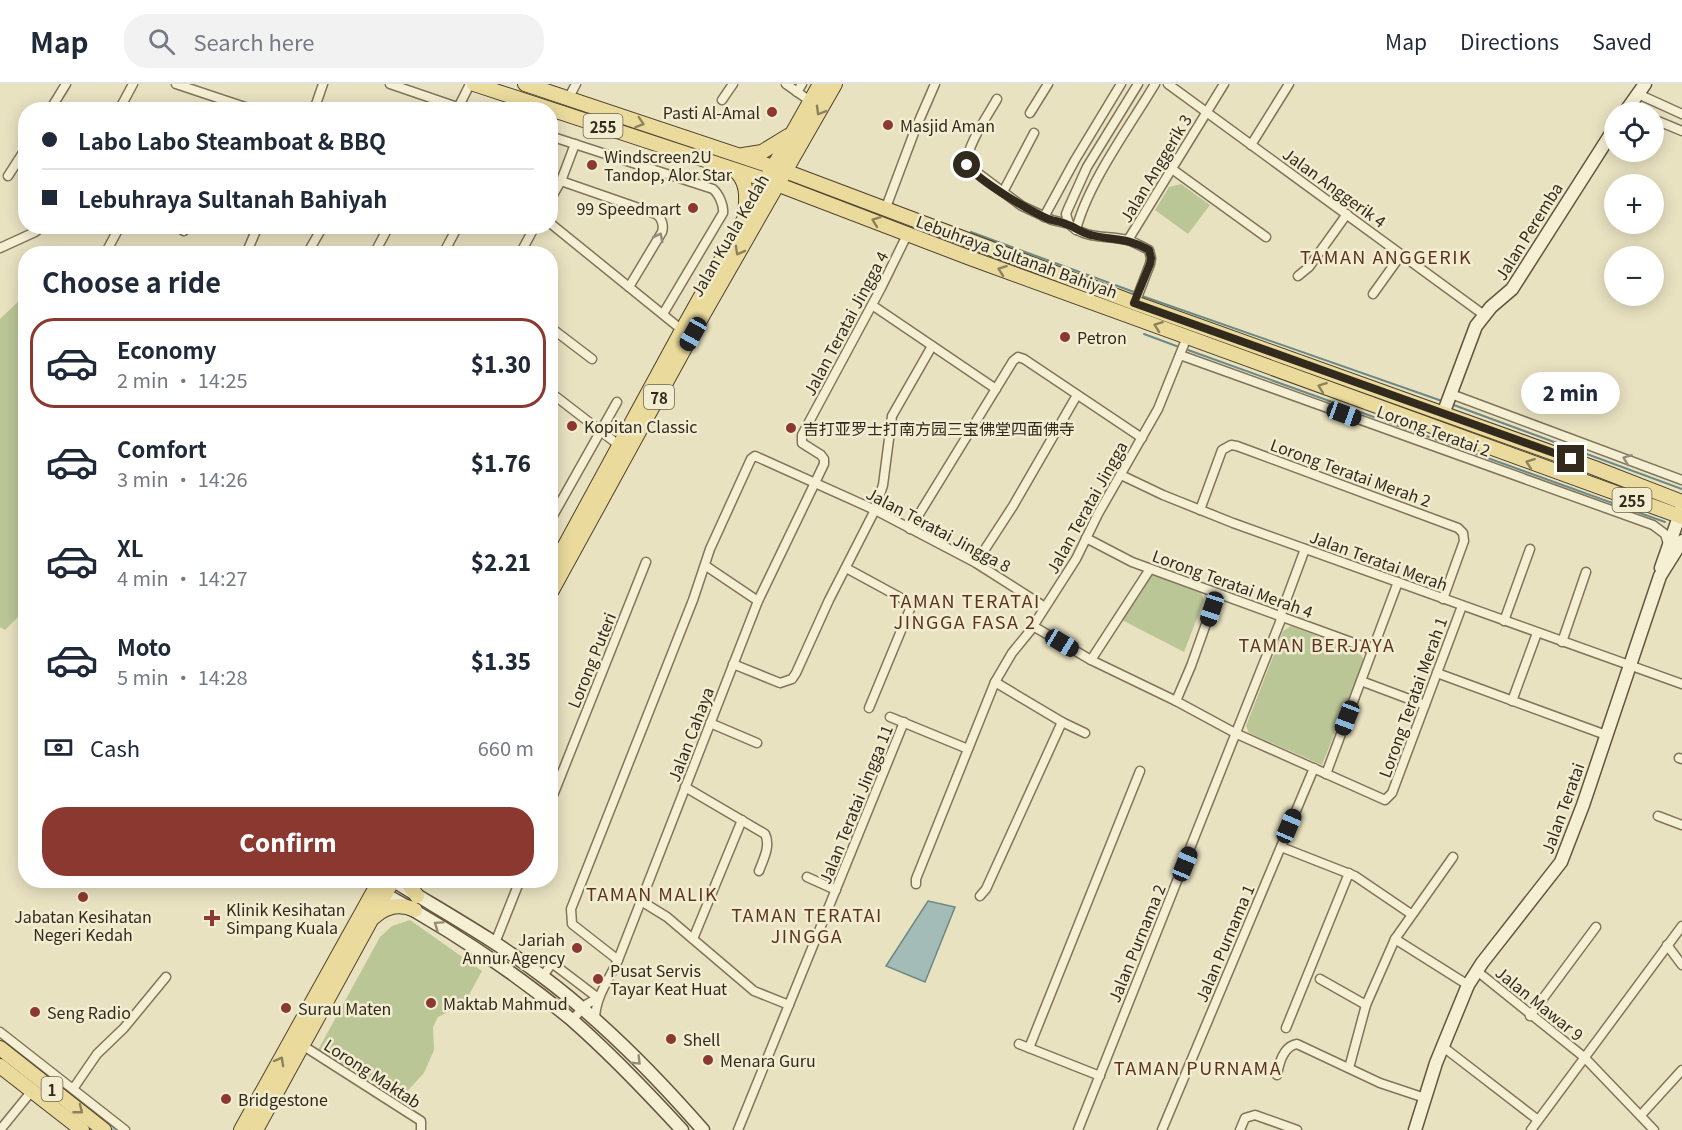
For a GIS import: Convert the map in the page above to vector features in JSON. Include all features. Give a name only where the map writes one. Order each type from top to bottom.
[{"type":"main road","name":"Lebuhraya Sultanah Bahiyah","points":[[472,84],[523,102]]},
{"type":"main road","name":"Lebuhraya Sultanah Bahiyah","points":[[525,84],[779,169],[1053,272],[1187,337],[1681,514]]},
{"type":"main road","name":"Jalan Kuala Kedah","points":[[798,135],[810,102],[820,84]]},
{"type":"main road","name":"Jalan Kuala Kedah","points":[[558,579],[678,350],[682,330],[744,218],[772,182],[798,135],[836,84]]},
{"type":"main road","name":"Lebuhraya Sultanah Bahiyah","points":[[558,114],[772,182],[1035,282],[1447,403],[1682,502]]},
{"type":"main road","points":[[739,156],[762,152],[798,135],[800,161],[805,171],[824,186]]},
{"type":"main road","points":[[732,169],[740,174],[744,184],[746,194],[744,218]]},
{"type":"main road","name":"Jalan Kuala Kedah","points":[[558,559],[620,447],[768,200],[772,182]]},
{"type":"main road","points":[[768,200],[787,194],[807,195]]},
{"type":"main road","points":[[995,251],[1036,273],[1035,282]]},
{"type":"main road","points":[[241,1130],[377,888]]},
{"type":"main road","points":[[256,1130],[373,918],[378,888]]},
{"type":"main road","points":[[373,918],[393,906],[416,903],[409,888]]},
{"type":"main road","name":"1","points":[[0,1048],[104,1130]]},
{"type":"main road","name":"1","points":[[0,1066],[82,1130]]},
{"type":"street","points":[[55,102],[66,84]]},
{"type":"street","points":[[123,102],[133,84]]},
{"type":"street","points":[[176,84],[230,102]]},
{"type":"street","points":[[317,102],[323,84]]},
{"type":"street","points":[[390,84],[441,102]]},
{"type":"street","points":[[464,102],[472,84]]},
{"type":"street","points":[[568,99],[576,84]]},
{"type":"street","points":[[722,100],[732,84]]},
{"type":"street","points":[[786,84],[799,88],[810,102]]},
{"type":"street","points":[[885,210],[935,84]]},
{"type":"street","points":[[1044,217],[1121,84]]},
{"type":"street","points":[[1072,227],[1066,214],[1087,167],[1138,84]]},
{"type":"street","points":[[1072,227],[1155,84]]},
{"type":"street","name":"Jalan Anggerik 4","points":[[1168,84],[1484,315]]},
{"type":"street","name":"Jalan Anggerik 3","points":[[1128,240],[1224,84]]},
{"type":"street","points":[[1251,145],[1289,84]]},
{"type":"street","points":[[1030,113],[1046,85]]},
{"type":"street","points":[[1641,89],[1668,108],[1682,114]]},
{"type":"street","points":[[997,99],[971,147],[966,162],[970,169],[1022,206],[1044,217],[1096,237],[1128,240],[1149,250],[1150,264],[1132,309]]},
{"type":"street","points":[[1664,118],[1668,108]]},
{"type":"street","points":[[1664,124],[1682,132]]},
{"type":"street","points":[[1003,192],[1034,133]]},
{"type":"street","points":[[558,139],[713,189],[717,193],[723,213],[663,314]]},
{"type":"street","points":[[558,186],[575,144]]},
{"type":"street","name":"Jalan Peremba","points":[[1447,403],[1476,326],[1484,315],[1512,289],[1604,145]]},
{"type":"street","points":[[8,176],[18,160]]},
{"type":"street","points":[[1075,160],[1099,177]]},
{"type":"street","points":[[1172,169],[1266,237]]},
{"type":"street","points":[[561,181],[660,217],[662,232],[629,287]]},
{"type":"street","points":[[1298,276],[1309,267],[1347,214]]},
{"type":"street","points":[[558,229],[682,330]]},
{"type":"street","name":"Jalan Teratai Jingga 4","points":[[815,483],[824,459],[802,443],[802,435],[872,306],[908,233]]},
{"type":"street","points":[[2,244],[30,234]]},
{"type":"street","points":[[1373,294],[1401,255]]},
{"type":"street","points":[[872,306],[996,389]]},
{"type":"street","points":[[558,333],[592,359]]},
{"type":"street","name":"Jalan Teratai Jingga","points":[[916,884],[916,879],[995,682],[1076,559],[1158,409],[1187,337]]},
{"type":"street","points":[[733,664],[780,683],[792,679],[874,510],[883,484],[892,416],[932,346]]},
{"type":"street","name":"Lorong Teratai 2","points":[[1180,355],[1657,527],[1665,534],[1668,544]]},
{"type":"street","points":[[910,529],[1013,361],[1018,357],[1142,438]]},
{"type":"street","points":[[976,562],[1013,506],[1077,394]]},
{"type":"street","points":[[558,398],[620,447]]},
{"type":"street","points":[[558,507],[617,402]]},
{"type":"street","points":[[1447,403],[1682,480]]},
{"type":"street","name":"Lorong Teratai Merah 2","points":[[1200,510],[1222,450],[1232,445],[1247,450],[1461,530],[1464,541],[1443,599]]},
{"type":"street","name":"Jalan Teratai Jingga 8","points":[[706,566],[710,549],[751,459],[755,456],[874,510],[976,562],[1045,607]]},
{"type":"street","name":"Jalan Teratai Merah","points":[[1121,475],[1200,510],[1682,684]]},
{"type":"street","name":"Jalan Cahaya","points":[[596,1020],[598,998],[618,960],[758,601],[815,483]]},
{"type":"street","name":"Jalan Teratai","points":[[1660,576],[1660,566],[1681,514]]},
{"type":"street","name":"Lorong Teratai Merah 4","points":[[1086,538],[1119,556],[1150,569],[1373,650]]},
{"type":"street","name":"Jalan Teratai","points":[[1415,1130],[1442,1046],[1468,986],[1561,862],[1577,822],[1660,576],[1682,541]]},
{"type":"street","name":"Jalan Purnama 2","points":[[1078,1130],[1237,734],[1305,549]]},
{"type":"street","points":[[1504,621],[1530,549]]},
{"type":"street","name":"Lorong Puteri","points":[[558,783],[646,562]]},
{"type":"street","points":[[618,960],[572,924],[571,909],[706,566],[758,601]]},
{"type":"street","points":[[846,568],[903,599],[910,609],[869,708]]},
{"type":"street","points":[[1091,660],[1150,569]]},
{"type":"street","points":[[1562,642],[1586,572]]},
{"type":"street","points":[[1033,626],[1091,660],[1176,701],[1237,734],[1326,774],[1398,582]]},
{"type":"street","points":[[1176,701],[1217,593]]},
{"type":"street","name":"Lorong Teratai Merah 1","points":[[1326,774],[1382,800],[1388,799],[1462,606]]},
{"type":"street","points":[[1512,701],[1537,633]]},
{"type":"street","points":[[1437,673],[1606,735]]},
{"type":"street","points":[[1361,681],[1425,705]]},
{"type":"street","points":[[995,682],[1085,733]]},
{"type":"street","points":[[890,717],[968,749]]},
{"type":"street","name":"Jalan Teratai Jingga 11","points":[[738,1130],[904,722]]},
{"type":"street","points":[[980,896],[991,879],[1062,722]]},
{"type":"street","points":[[710,723],[757,743]]},
{"type":"street","name":"Jalan Purnama 1","points":[[1162,1130],[1314,768]]},
{"type":"street","points":[[1029,1048],[1140,771]]},
{"type":"street","points":[[685,787],[765,834],[768,839],[759,871]]},
{"type":"street","points":[[1658,816],[1682,825]]},
{"type":"street","points":[[693,939],[742,820]]},
{"type":"street","points":[[1281,847],[1349,873],[1411,915]]},
{"type":"street","points":[[1349,1068],[1366,1005],[1395,939],[1453,857]]},
{"type":"street","points":[[1286,1028],[1349,873]]},
{"type":"street","points":[[807,877],[836,890]]},
{"type":"street","points":[[382,888],[495,943],[543,976],[596,1020],[703,1130]]},
{"type":"street","points":[[400,888],[416,903],[572,1020],[644,1088],[682,1130]]},
{"type":"street","points":[[495,943],[517,888]]},
{"type":"street","points":[[640,901],[667,917],[754,991],[789,1005]]},
{"type":"street","points":[[1531,1130],[1682,926]]},
{"type":"street","points":[[1530,1016],[1596,927]]},
{"type":"street","points":[[1395,939],[1468,986]]},
{"type":"street","points":[[1667,945],[1682,965]]},
{"type":"street","points":[[543,976],[552,963],[598,998]]},
{"type":"street","name":"Jalan Mawar 9","points":[[1477,972],[1584,1057],[1654,1130]]},
{"type":"street","points":[[73,1089],[97,1054],[124,1028],[166,977]]},
{"type":"street","points":[[1320,979],[1366,1005]]},
{"type":"street","name":"Jalan Cahaya","points":[[572,1020],[582,1008],[598,998]]},
{"type":"street","points":[[0,1032],[126,1130]]},
{"type":"street","points":[[1019,1044],[1100,1076]]},
{"type":"street","points":[[1277,1075],[1287,1049],[1297,1044],[1380,1083],[1425,1098]]},
{"type":"street","name":"Lorong Maktab","points":[[302,1045],[421,1121],[421,1130]]},
{"type":"street","points":[[1442,1046],[1538,1120]]},
{"type":"street","points":[[1641,1115],[1682,1070]]},
{"type":"street","points":[[0,1130],[31,1092]]},
{"type":"street","points":[[0,1113],[9,1120]]},
{"type":"street","points":[[1240,1130],[1245,1118],[1255,1114],[1297,1130]]},
{"type":"green space","points":[[1181,184],[1210,205],[1188,234],[1155,210],[1169,187]]},
{"type":"green space","points":[[18,302],[18,617],[5,630],[0,627],[0,319]]},
{"type":"green space","points":[[1151,573],[1200,590],[1204,600],[1184,652],[1120,619]]},
{"type":"green space","points":[[1291,626],[1359,652],[1364,660],[1322,765],[1249,733],[1246,726],[1283,631]]},
{"type":"green space","points":[[410,920],[482,971],[464,1004],[438,1017],[433,1027],[434,1050],[424,1073],[400,1099],[318,1050],[380,937],[392,926]]},
{"type":"water","points":[[928,901],[955,907],[925,982],[886,966]]},
{"type":"waterway","points":[[971,232],[1134,292]]},
{"type":"waterway","points":[[1142,296],[1442,401]]},
{"type":"waterway","points":[[1144,334],[1179,347]]},
{"type":"waterway","points":[[1188,350],[1665,522]]},
{"type":"waterway","points":[[1451,404],[1682,489]]},
{"type":"waterway","points":[[101,1120],[114,1130]]},
{"type":"place","name":"Pasti Al-Amal","points":[[772,112]]},
{"type":"place","name":"Masjid Aman","points":[[888,125]]},
{"type":"place","name":"Windscreen2U Tandop, Alor Star","points":[[592,165]]},
{"type":"place","name":"99 Speedmart","points":[[693,208]]},
{"type":"place","name":"Petron","points":[[1065,337]]},
{"type":"place","name":"Kopitan Classic","points":[[572,426]]},
{"type":"place","name":"吉打亚罗士打南方园三宝佛堂四面佛寺","points":[[791,428]]},
{"type":"place","name":"Jabatan Kesihatan Negeri Kedah","points":[[83,897]]},
{"type":"place","name":"Klinik Kesihatan Simpang Kuala","points":[[212,918]]},
{"type":"place","name":"Jariah Annur Agency","points":[[577,948]]},
{"type":"place","name":"Pusat Servis Tayar Keat Huat","points":[[598,979]]},
{"type":"place","name":"Maktab Mahmud","points":[[431,1003]]},
{"type":"place","name":"Surau Maten","points":[[286,1008]]},
{"type":"place","name":"Seng Radio","points":[[35,1012]]},
{"type":"place","name":"Shell","points":[[671,1039]]},
{"type":"place","name":"Menara Guru","points":[[708,1060]]},
{"type":"place","name":"Bridgestone","points":[[226,1099]]},
{"type":"district","name":"TAMAN ANGGERIK","points":[[1386,256]]},
{"type":"district","name":"TAMAN TERATAI JINGGA FASA 2","points":[[965,610]]},
{"type":"district","name":"TAMAN BERJAYA","points":[[1317,644]]},
{"type":"district","name":"TAMAN MALIK","points":[[652,893]]},
{"type":"district","name":"TAMAN TERATAI JINGGA","points":[[807,924]]},
{"type":"district","name":"TAMAN PURNAMA","points":[[1198,1067]]},
{"type":"route","points":[[967,165],[980,177],[1022,206],[1044,217],[1069,224],[1081,233],[1128,240],[1149,250],[1150,264],[1134,303],[1571,459]]}]
